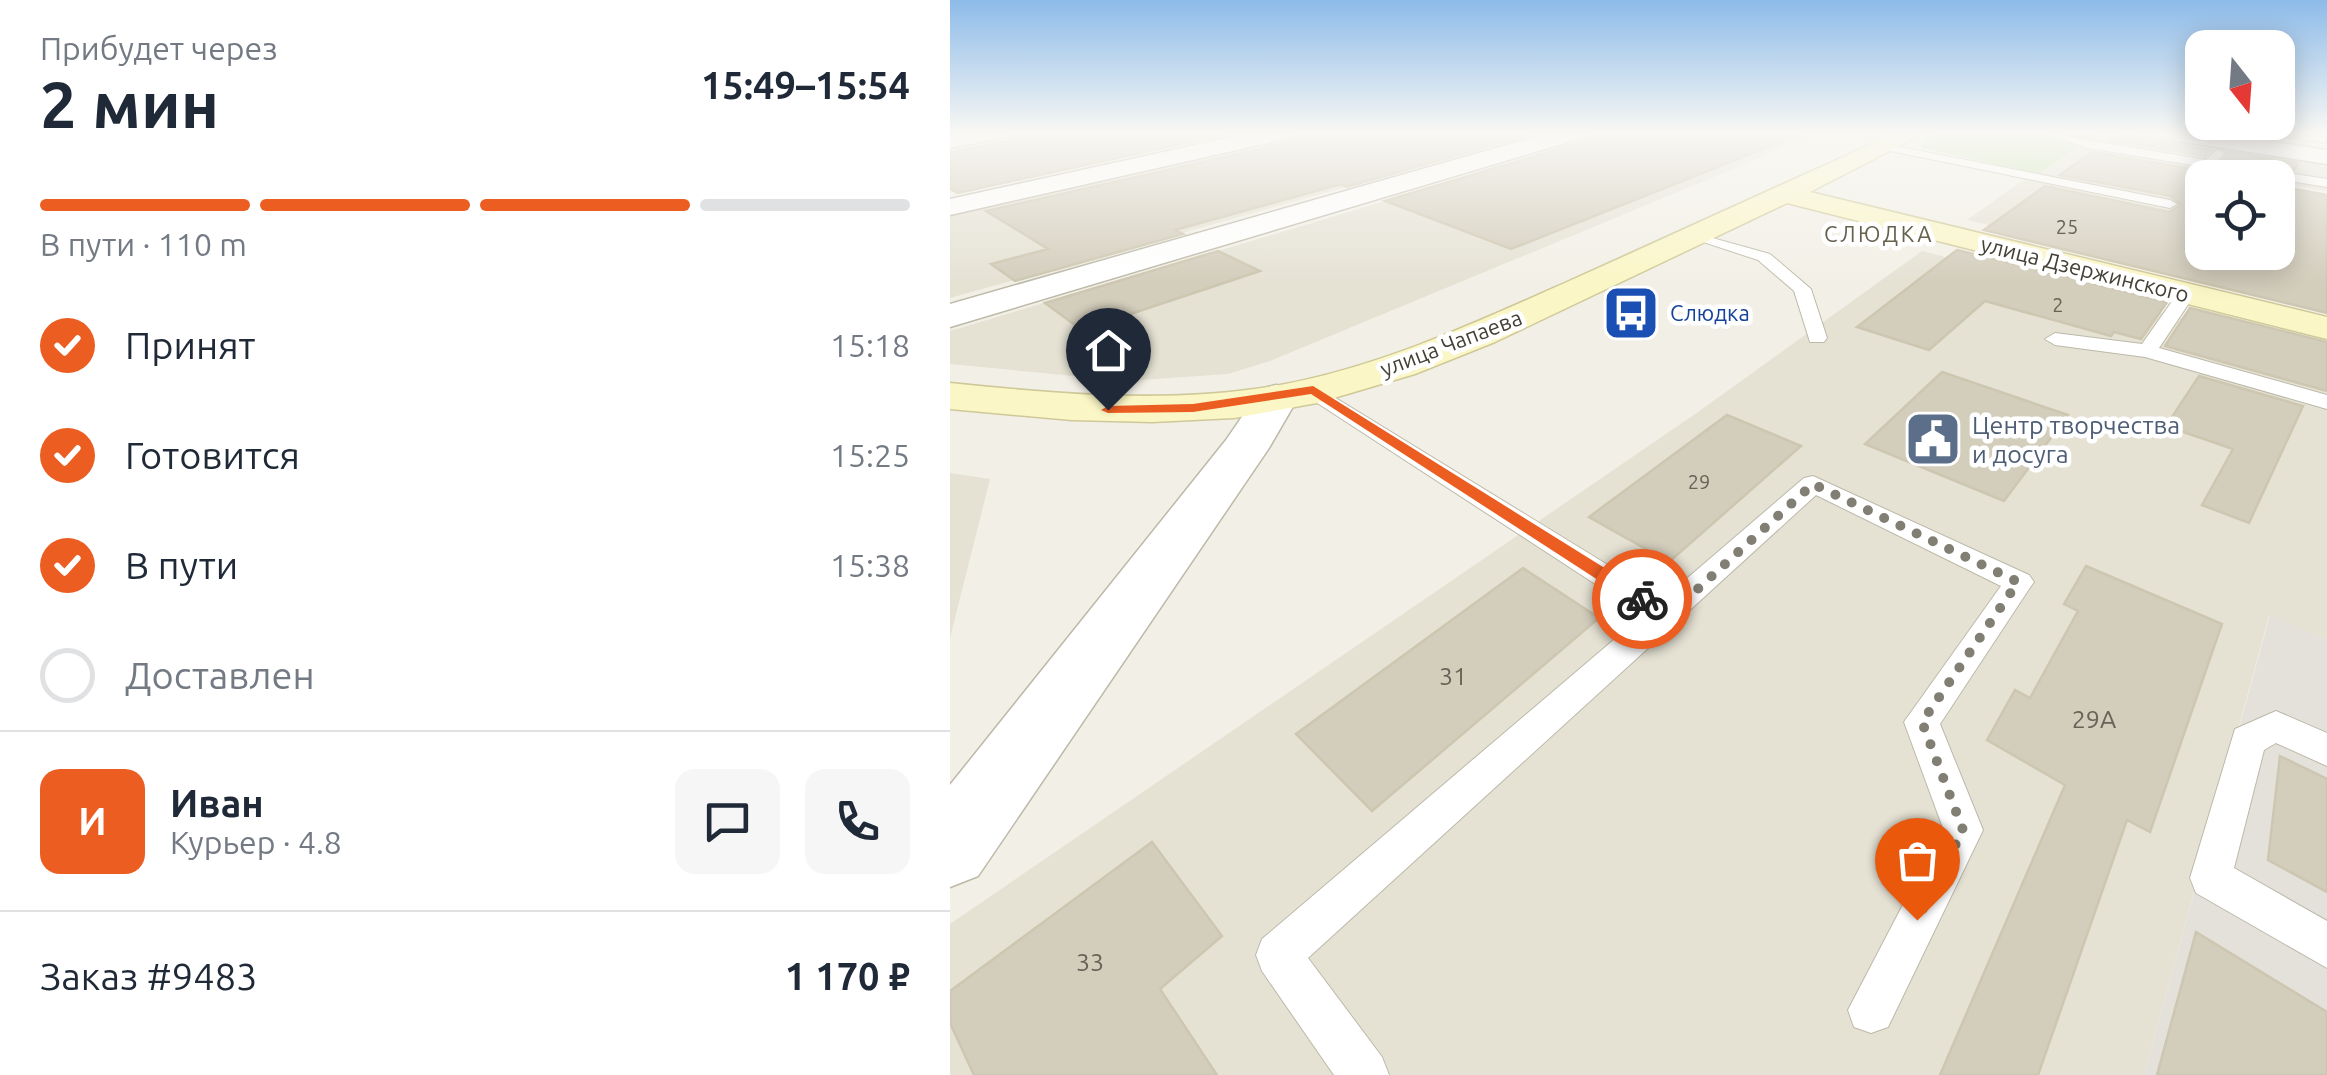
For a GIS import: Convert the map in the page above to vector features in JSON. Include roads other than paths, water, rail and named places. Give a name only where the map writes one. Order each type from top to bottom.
[{"type":"main road","name":"улица Чапаева","points":[[950,396],[1046,407],[1139,411],[1295,394],[1464,343],[1809,182]]},
{"type":"main road","name":"улица Дзержинского","points":[[1784,194],[2327,328]]},
{"type":"street","points":[[950,207],[1061,182]]},
{"type":"street","points":[[950,316],[1407,182]]},
{"type":"street","points":[[950,848],[1245,448],[1295,394]]},
{"type":"lane","points":[[2061,182],[2170,204]]},
{"type":"lane","points":[[1696,235],[1764,257],[1802,289],[1817,338]]},
{"type":"lane","points":[[2147,351],[2186,294]]},
{"type":"lane","points":[[2054,339],[2147,351],[2327,402]]},
{"type":"lane","points":[[1295,394],[1668,616]]},
{"type":"lane","points":[[1364,1075],[1278,955],[1668,616],[1813,484],[2018,582],[1922,722],[1963,830],[1871,1010]]},
{"type":"lane","points":[[2327,750],[2276,726],[2248,740],[2211,878],[2327,946]]},
{"type":"place","name":"Слюдка","points":[[1631,313]]},
{"type":"place","name":"Центр творчества и досуга","points":[[1933,439]]},
{"type":"district","name":"СЛЮДКА","points":[[1879,234]]}]
